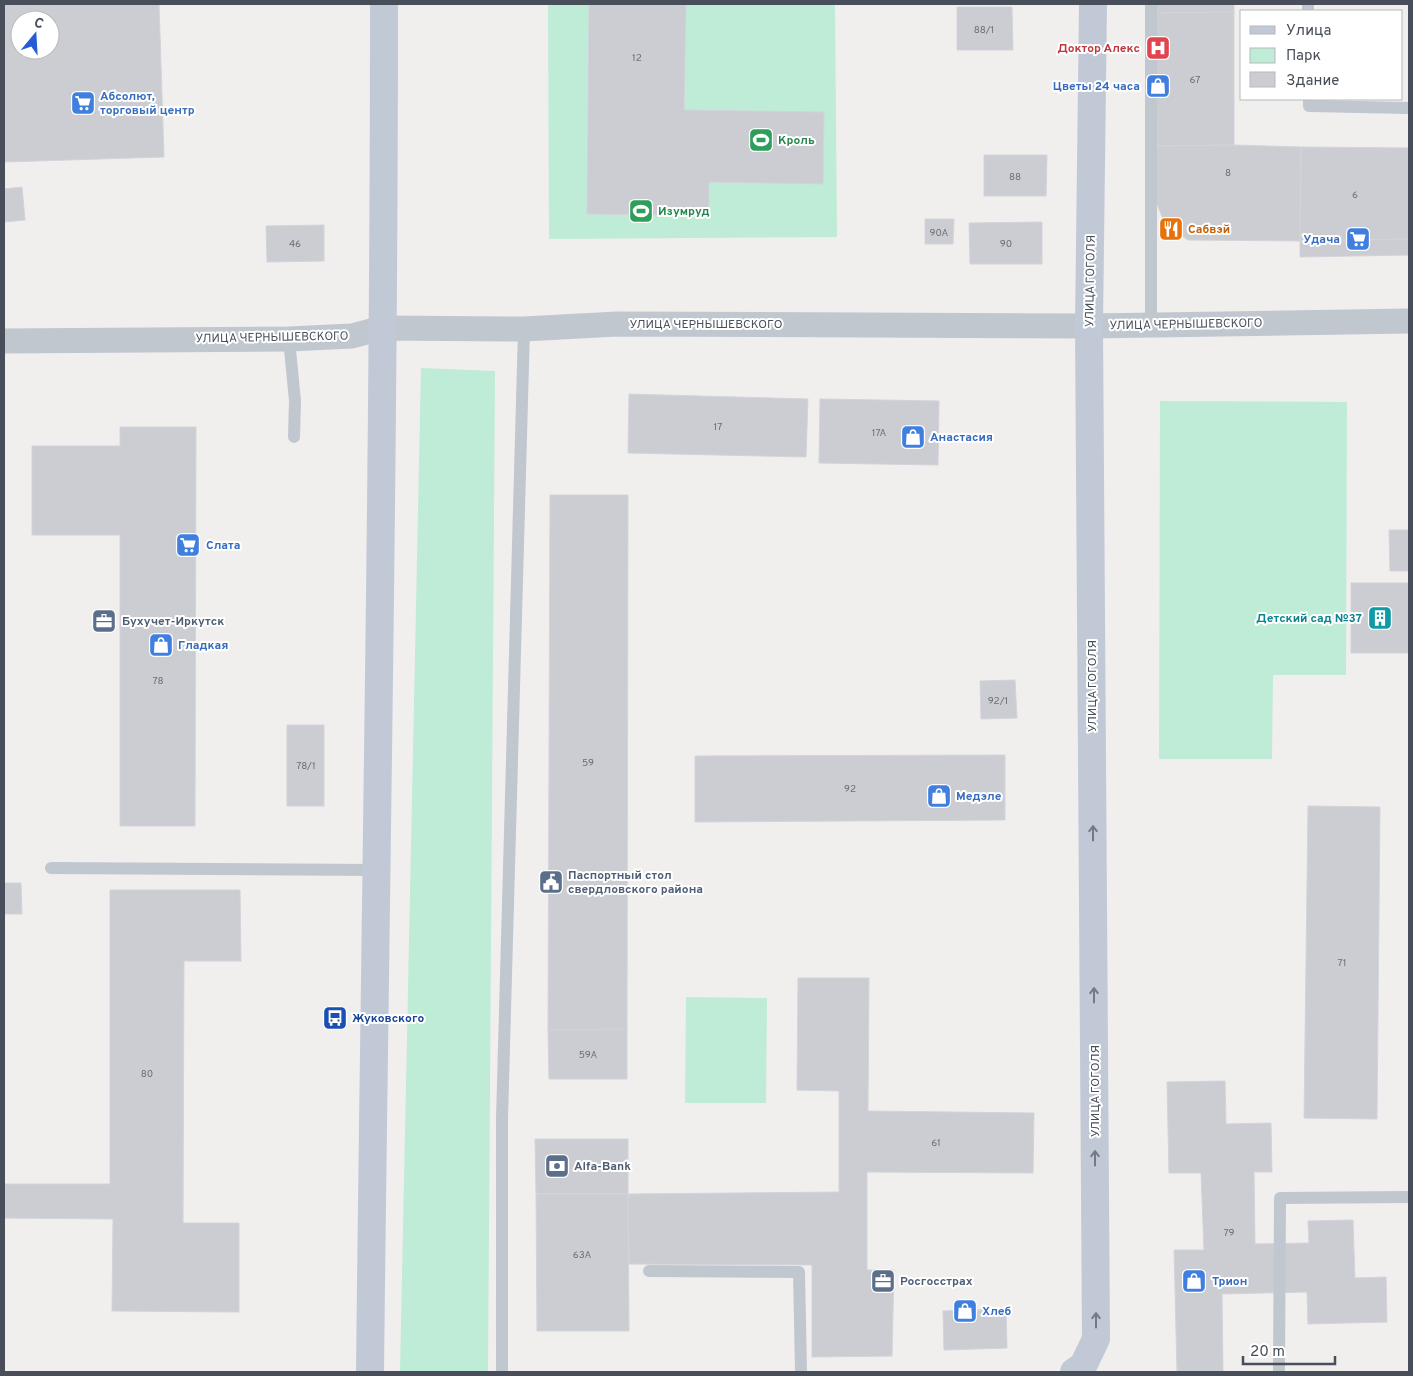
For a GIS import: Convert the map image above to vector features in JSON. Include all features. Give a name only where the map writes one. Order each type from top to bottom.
[{"type":"main road","points":[[370,1372],[377,870],[384,4]]},
{"type":"main road","name":"УЛИЦА ГОГОЛЯ","points":[[1079,1369],[1096,1338],[1089,326],[1093,4]]},
{"type":"street","name":"УЛИЦА ЧЕРНЫШЕВСКОГО","points":[[4,341],[289,338],[352,336],[382,328],[524,329],[617,324],[1089,326],[1409,321]]},
{"type":"lane","points":[[1151,4],[1151,324]]},
{"type":"lane","points":[[1309,100],[1309,106],[1409,108]]},
{"type":"lane","points":[[502,1372],[502,1119],[524,329]]},
{"type":"lane","points":[[289,338],[295,401],[294,437]]},
{"type":"lane","points":[[51,868],[377,870]]},
{"type":"lane","points":[[1279,1372],[1280,1198],[1409,1197]]},
{"type":"lane","points":[[649,1271],[799,1272],[801,1372]]},
{"type":"green space","points":[[548,4],[835,4],[837,237],[549,239]]},
{"type":"green space","points":[[421,368],[495,371],[488,1372],[400,1372]]},
{"type":"green space","points":[[1160,401],[1347,402],[1346,675],[1273,675],[1272,759],[1159,759]]},
{"type":"green space","points":[[686,997],[767,998],[766,1103],[685,1103]]},
{"type":"building","name":"Абсолют, торговый центр","points":[[4,4],[159,4],[164,157],[4,162]]},
{"type":"building","points":[[589,4],[686,4],[684,110],[824,112],[823,184],[709,182],[709,215],[587,214]]},
{"type":"building","points":[[1155,4],[1234,4],[1234,12],[1155,13]]},
{"type":"building","points":[[957,7],[1012,7],[1013,50],[957,50]]},
{"type":"building","points":[[1234,12],[1234,145],[1157,146],[1155,13]]},
{"type":"building","points":[[1234,145],[1301,147],[1300,241],[1188,240],[1165,224],[1154,197],[1157,146]]},
{"type":"building","points":[[1301,147],[1409,148],[1409,239],[1300,241]]},
{"type":"building","points":[[984,155],[1047,155],[1046,196],[984,196]]},
{"type":"building","points":[[22,187],[25,220],[4,222],[4,189]]},
{"type":"building","points":[[925,219],[954,219],[953,244],[925,244]]},
{"type":"building","points":[[1042,222],[1042,264],[970,264],[969,223]]},
{"type":"building","points":[[324,225],[324,261],[267,262],[266,226]]},
{"type":"building","points":[[1409,239],[1409,255],[1300,257],[1300,241]]},
{"type":"building","points":[[629,394],[808,399],[806,457],[628,453]]},
{"type":"building","points":[[820,399],[939,401],[938,465],[819,463]]},
{"type":"building","points":[[120,427],[196,427],[195,826],[120,826],[120,535],[32,535],[32,446],[120,446]]},
{"type":"building","points":[[550,495],[628,495],[627,1029],[548,1030]]},
{"type":"building","points":[[1389,530],[1409,530],[1409,571],[1390,571]]},
{"type":"building","name":"Детский сад №37","points":[[1351,583],[1409,583],[1409,653],[1351,653]]},
{"type":"building","points":[[1015,680],[1017,718],[981,719],[980,681]]},
{"type":"building","points":[[287,725],[324,725],[324,806],[287,806]]},
{"type":"building","points":[[1005,755],[1005,820],[695,822],[695,756]]},
{"type":"building","points":[[1308,806],[1380,807],[1377,1119],[1304,1118]]},
{"type":"building","points":[[4,883],[21,883],[22,914],[4,914]]},
{"type":"building","points":[[110,890],[240,890],[241,961],[184,961],[183,1223],[239,1223],[239,1312],[112,1311],[113,1219],[4,1218],[4,1184],[110,1184]]},
{"type":"building","points":[[798,978],[869,978],[868,1111],[1034,1113],[1033,1173],[867,1172],[867,1270],[894,1270],[892,1356],[812,1357],[812,1265],[629,1264],[628,1194],[839,1192],[839,1091],[797,1090]]},
{"type":"building","points":[[627,1029],[627,1079],[549,1079],[548,1030]]},
{"type":"building","points":[[1225,1081],[1226,1124],[1271,1123],[1272,1172],[1254,1172],[1255,1244],[1309,1243],[1308,1221],[1353,1220],[1355,1278],[1386,1277],[1387,1322],[1308,1324],[1307,1292],[1222,1294],[1223,1372],[1177,1372],[1174,1250],[1204,1250],[1201,1173],[1169,1173],[1167,1082]]},
{"type":"building","points":[[535,1139],[628,1139],[628,1194],[536,1194]]},
{"type":"building","points":[[536,1194],[628,1194],[629,1331],[537,1331]]},
{"type":"building","points":[[1006,1309],[1007,1348],[944,1350],[943,1311]]},
{"type":"place","name":"Доктор Алекс","points":[[1158,48]]},
{"type":"place","name":"Цветы 24 часа","points":[[1158,86]]},
{"type":"place","name":"Абсолют, торговый центр","points":[[83,103]]},
{"type":"place","name":"Кроль","points":[[761,140]]},
{"type":"place","name":"Изумруд","points":[[641,211]]},
{"type":"place","name":"Сабвэй","points":[[1171,229]]},
{"type":"place","name":"Удача","points":[[1358,239]]},
{"type":"place","name":"Анастасия","points":[[913,437]]},
{"type":"place","name":"Слата","points":[[188,545]]},
{"type":"place","name":"Детский сад №37","points":[[1380,618]]},
{"type":"place","name":"Бухучет-Иркутск","points":[[104,621]]},
{"type":"place","name":"Гладкая","points":[[161,645]]},
{"type":"place","name":"Медэле","points":[[939,796]]},
{"type":"place","name":"Паспортный стол свердловского района","points":[[551,882]]},
{"type":"place","name":"Жуковского","points":[[335,1018]]},
{"type":"place","name":"Alfa-Bank","points":[[557,1166]]},
{"type":"place","name":"Росгосстрах","points":[[883,1281]]},
{"type":"place","name":"Трион","points":[[1194,1281]]},
{"type":"place","name":"Хлеб","points":[[965,1311]]}]
